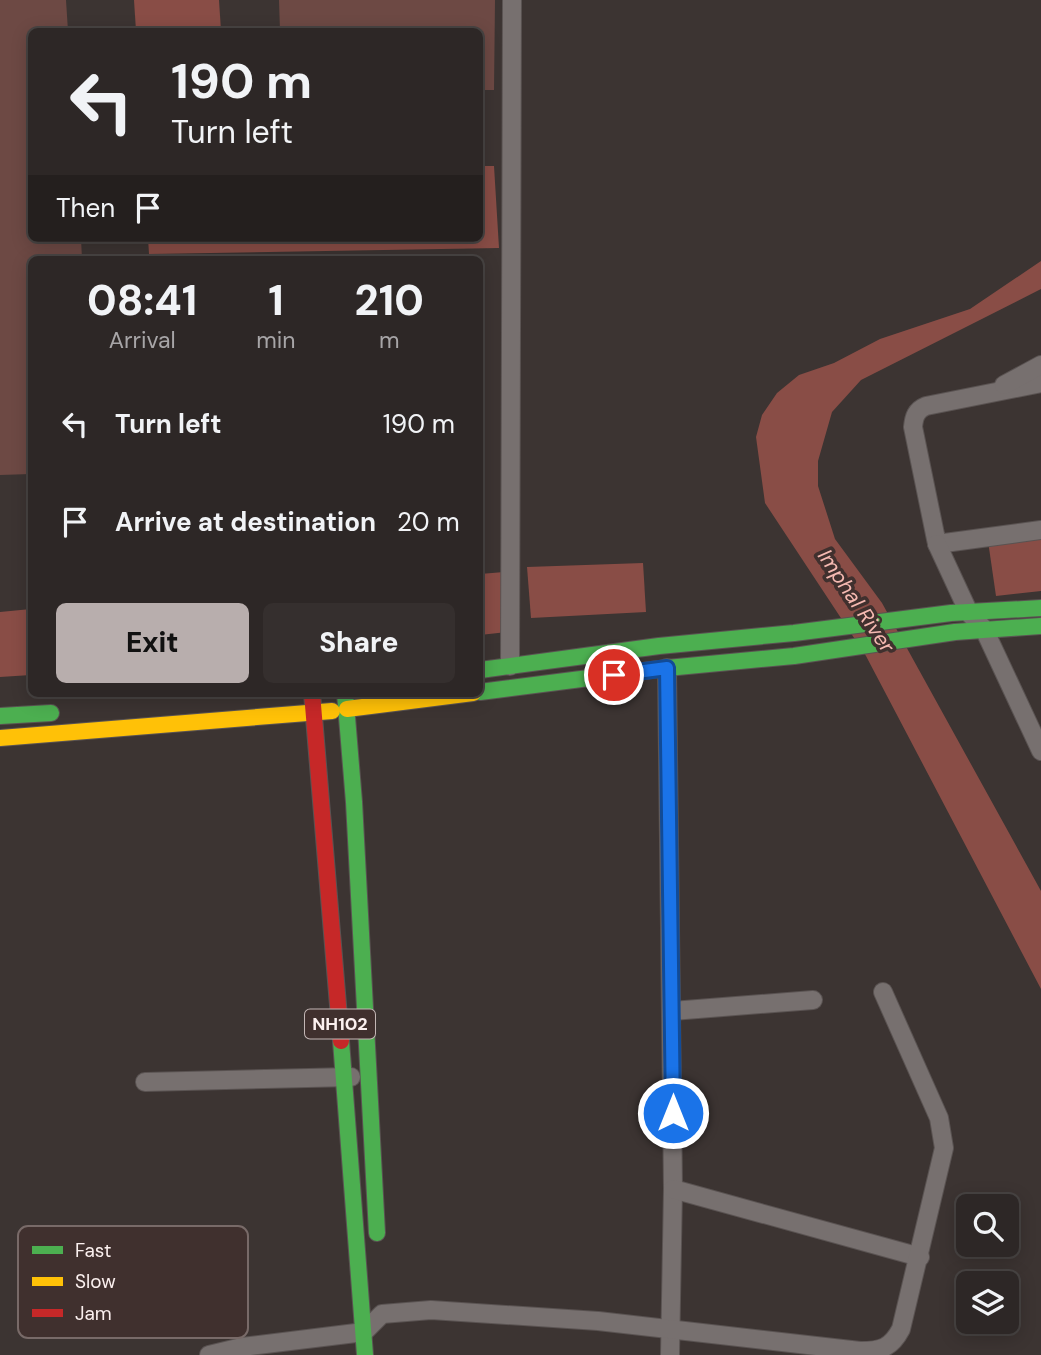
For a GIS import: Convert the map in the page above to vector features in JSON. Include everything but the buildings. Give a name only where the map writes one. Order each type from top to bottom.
[{"type":"main road","points":[[483,670],[659,646],[960,613],[1041,608]]},
{"type":"main road","points":[[483,692],[667,668],[794,656],[955,632],[1041,626]]},
{"type":"main road","name":"NH102","points":[[308,697],[313,712],[332,924],[365,1355]]},
{"type":"main road","points":[[0,738],[313,712],[346,701],[410,697]]},
{"type":"main road","name":"NH102","points":[[346,701],[378,1248]]},
{"type":"main road","points":[[0,716],[66,712]]},
{"type":"main road","points":[[332,924],[360,922]]},
{"type":"main road","points":[[382,1308],[385,1341]]},
{"type":"street","points":[[510,666],[512,0]]},
{"type":"street","points":[[986,394],[1041,365]]},
{"type":"street","points":[[1041,383],[920,408],[913,427],[937,544],[960,613],[984,629],[1041,751]]},
{"type":"street","points":[[937,544],[1041,530]]},
{"type":"street","points":[[667,668],[673,1189],[670,1355]]},
{"type":"street","points":[[209,1355],[253,1345],[363,1332],[382,1308],[598,1321],[860,1351],[886,1348],[894,1342],[901,1329],[944,1148],[939,1118],[883,992]]},
{"type":"street","points":[[672,1011],[813,1000]]},
{"type":"street","points":[[145,1082],[368,1077]]},
{"type":"street","points":[[673,1189],[920,1257]]},
{"type":"shaded area","points":[[0,0],[66,0],[68,28],[28,28],[28,242],[81,242],[82,256],[28,256],[28,474],[0,475]]},
{"type":"shaded area","points":[[279,0],[495,0],[494,90],[483,90],[483,28],[280,28]]},
{"type":"water","points":[[134,0],[219,0],[221,28],[136,28]]},
{"type":"water","points":[[483,166],[494,166],[499,248],[149,254],[148,242],[483,242]]},
{"type":"water","name":"Imphal River","points":[[1041,261],[1041,289],[861,380],[832,412],[818,461],[818,486],[835,539],[882,603],[1041,891],[1041,989],[866,656],[765,503],[756,437],[762,415],[777,393],[799,375],[834,363],[880,339],[970,309]]},
{"type":"water","points":[[1041,535],[1041,591],[996,596],[988,541]]},
{"type":"water","points":[[643,563],[646,612],[531,618],[527,567]]},
{"type":"water","points":[[504,572],[507,632],[483,635],[483,574]]},
{"type":"water","points":[[28,609],[28,675],[0,677],[0,612]]},
{"type":"traffic: fast","points":[[483,670],[659,646],[794,633],[951,613],[1041,608]]},
{"type":"traffic: fast","points":[[483,692],[667,668],[794,656],[955,632],[1041,626]]},
{"type":"traffic: fast","points":[[345,697],[354,802],[377,1233]]},
{"type":"traffic: fast","points":[[0,716],[51,713]]},
{"type":"traffic: fast","points":[[341,1041],[365,1355]]},
{"type":"traffic: slow","points":[[347,709],[442,697]]},
{"type":"traffic: slow","points":[[0,738],[332,711]]},
{"type":"traffic: jam","points":[[312,697],[341,1041]]},
{"type":"route","points":[[614,675],[667,668],[673,1113]]}]
